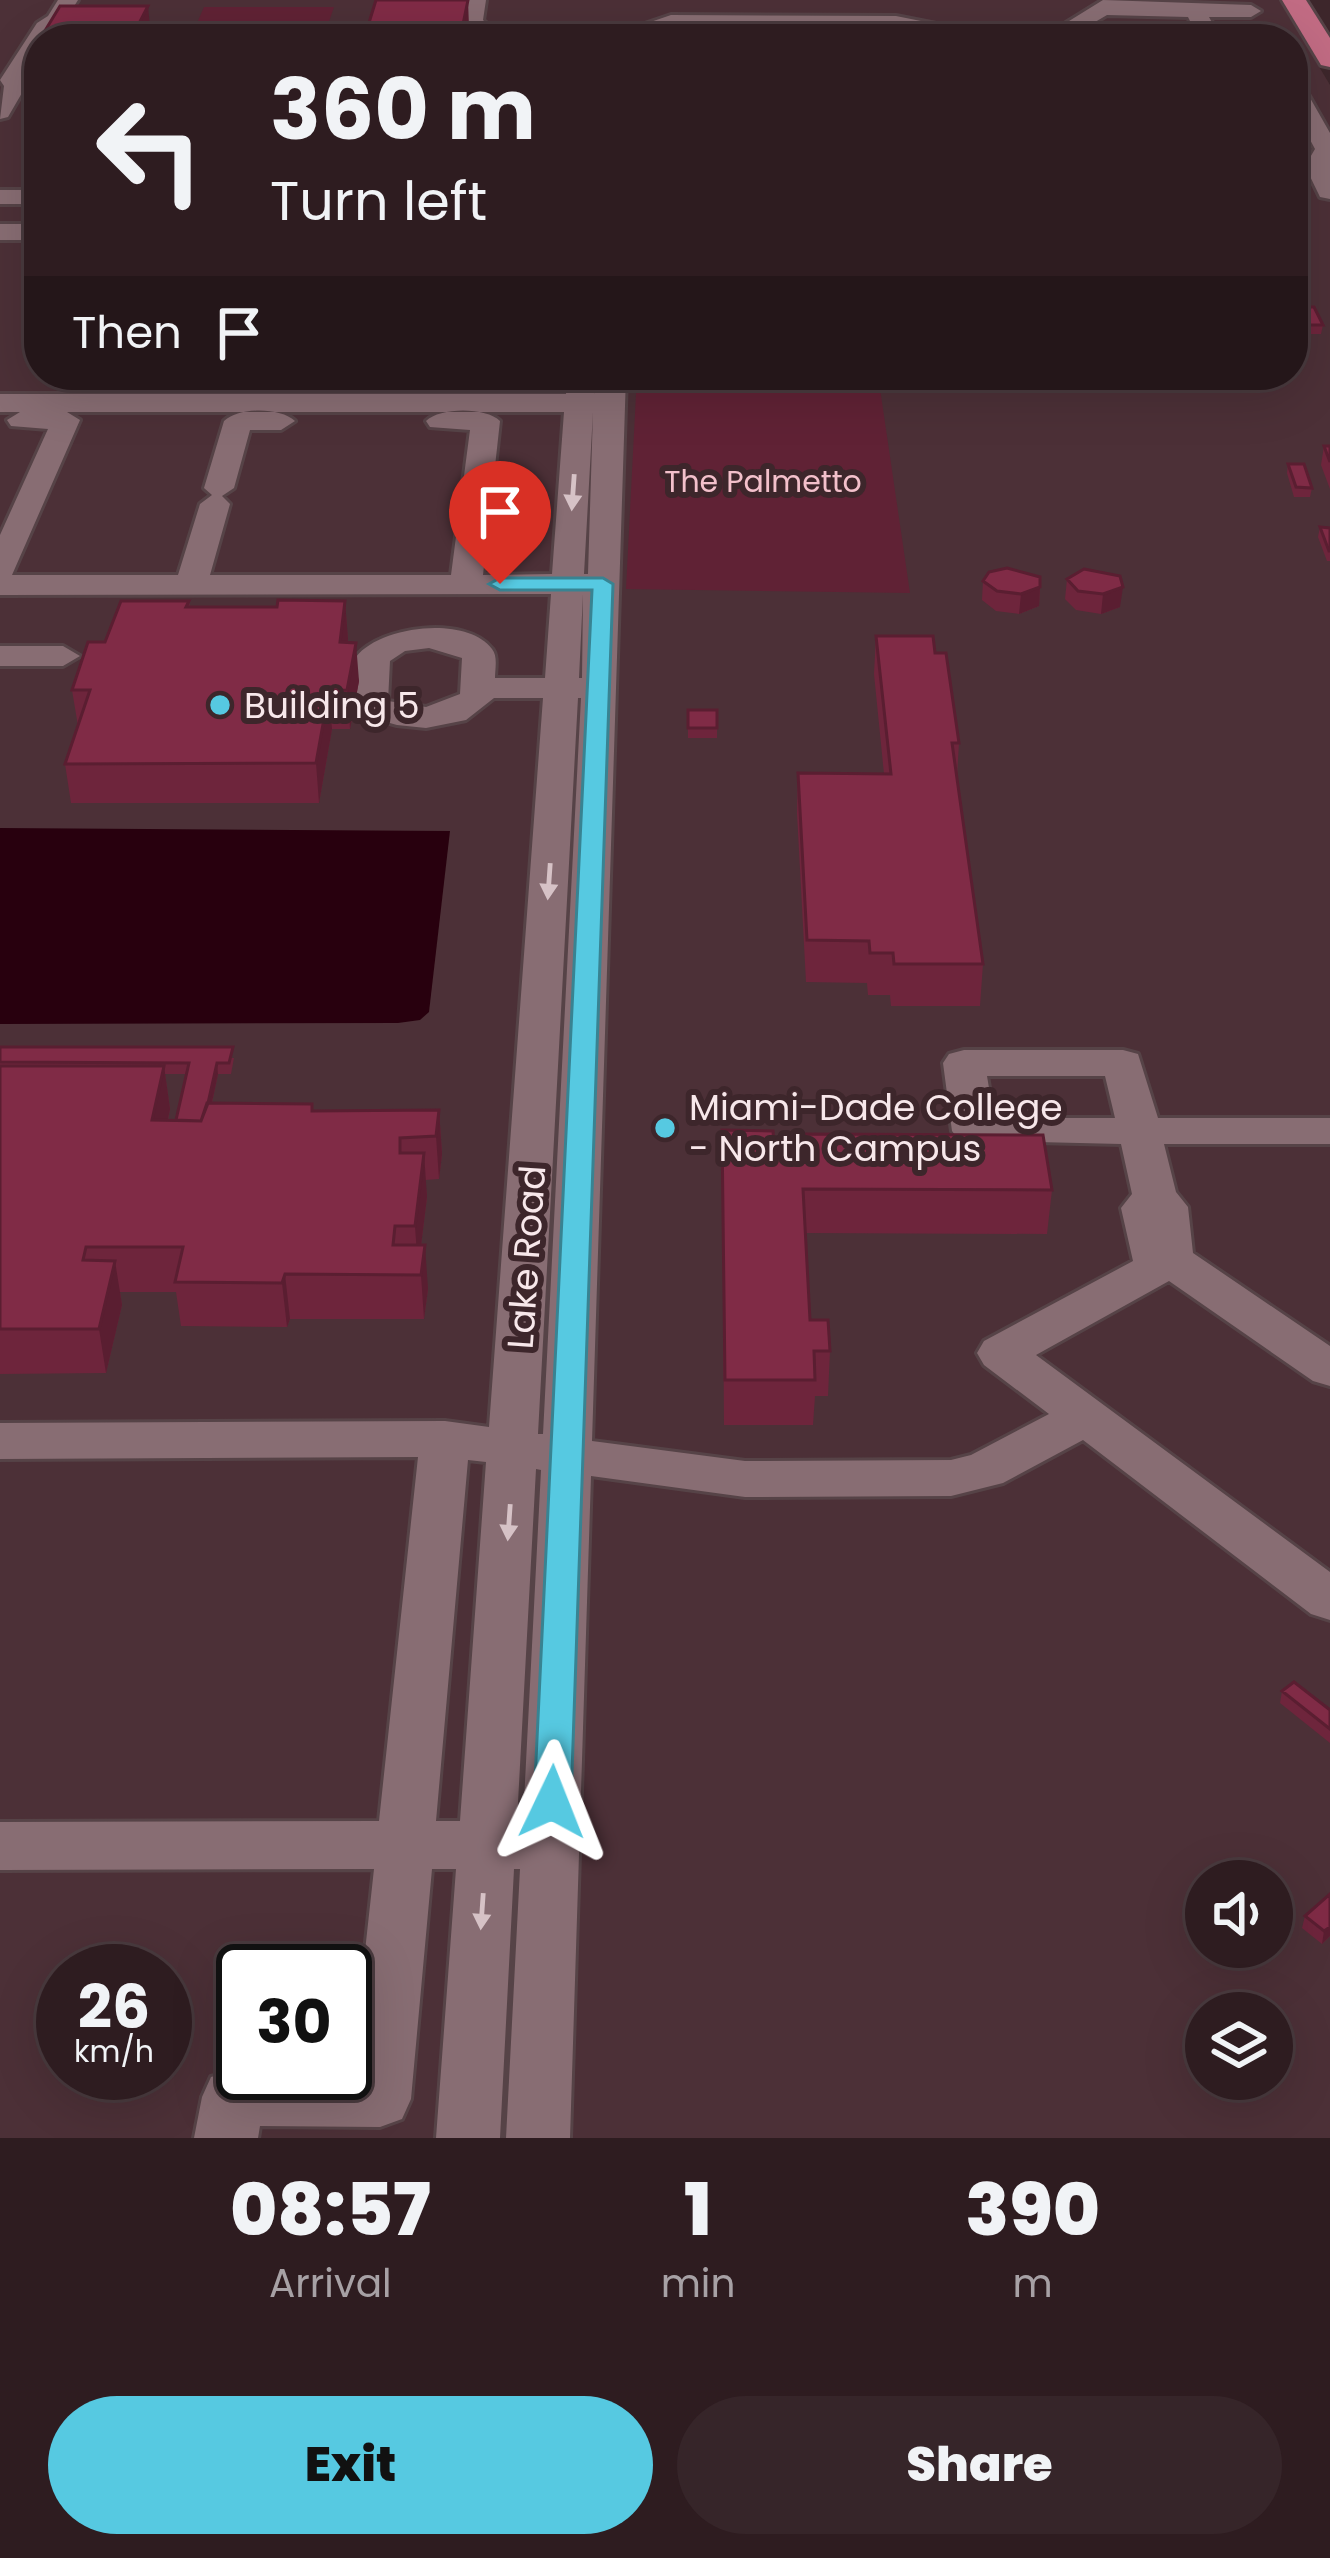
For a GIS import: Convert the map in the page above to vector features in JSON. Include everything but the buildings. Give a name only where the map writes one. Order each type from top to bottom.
[{"type":"main road","points":[[1294,0],[1330,59]]},
{"type":"street","points":[[49,24],[68,0]]},
{"type":"street","points":[[1076,24],[1110,4],[1252,12]]},
{"type":"street","points":[[1195,10],[1202,24]]},
{"type":"street","points":[[653,24],[923,24]]},
{"type":"street","points":[[0,112],[15,86],[10,80],[24,58]]},
{"type":"street","points":[[1308,114],[1328,149],[1317,166]]},
{"type":"street","points":[[1308,162],[1317,166],[1329,192]]},
{"type":"street","points":[[0,403],[75,390]]},
{"type":"street","name":"Lake Road","points":[[468,2138],[514,1447],[580,676],[596,390]]},
{"type":"street","points":[[0,420],[66,420],[3,554]]},
{"type":"street","points":[[191,584],[238,421],[486,421],[466,584]]},
{"type":"street","points":[[392,584],[389,631],[396,642]]},
{"type":"street","points":[[0,585],[585,584]]},
{"type":"street","points":[[429,638],[458,642],[479,654],[478,676],[477,698],[465,710],[444,715],[387,714],[370,706],[373,656],[396,642],[429,638]]},
{"type":"street","points":[[0,656],[63,656]]},
{"type":"street","points":[[478,676],[580,676]]},
{"type":"street","name":"Lake Road","points":[[538,2138],[566,1456],[580,676]]},
{"type":"street","points":[[1164,1264],[1166,1207],[1156,1197],[1139,1131],[1330,1131]]},
{"type":"street","points":[[1164,1264],[1330,1369]]},
{"type":"street","points":[[1164,1264],[1001,1353],[1330,1600]]},
{"type":"street","points":[[0,1441],[445,1438],[745,1479],[951,1478],[985,1470],[1087,1416]]},
{"type":"street","points":[[226,2138],[232,2097],[380,2099],[445,1438]]},
{"type":"street","points":[[0,1846],[550,1845]]},
{"type":"shaded area","name":"Miami-Dade College - North Campus","points":[[0,0],[1279,0],[1293,24],[24,24],[24,390],[1308,390],[1308,48],[1330,85],[1330,2138],[0,2138]]},
{"type":"shaded area","points":[[0,828],[450,831],[429,1012],[420,1020],[398,1023],[0,1024]]},
{"type":"green space","points":[[204,7],[334,7],[328,24],[197,24]]},
{"type":"green space","name":"The Palmetto","points":[[636,390],[880,390],[910,593],[626,589]]},
{"type":"place","name":"Building 5","points":[[220,705]]},
{"type":"place","name":"Miami-Dade College - North Campus","points":[[665,1128]]},
{"type":"route","points":[[500,584],[603,584],[552,1802]]}]
